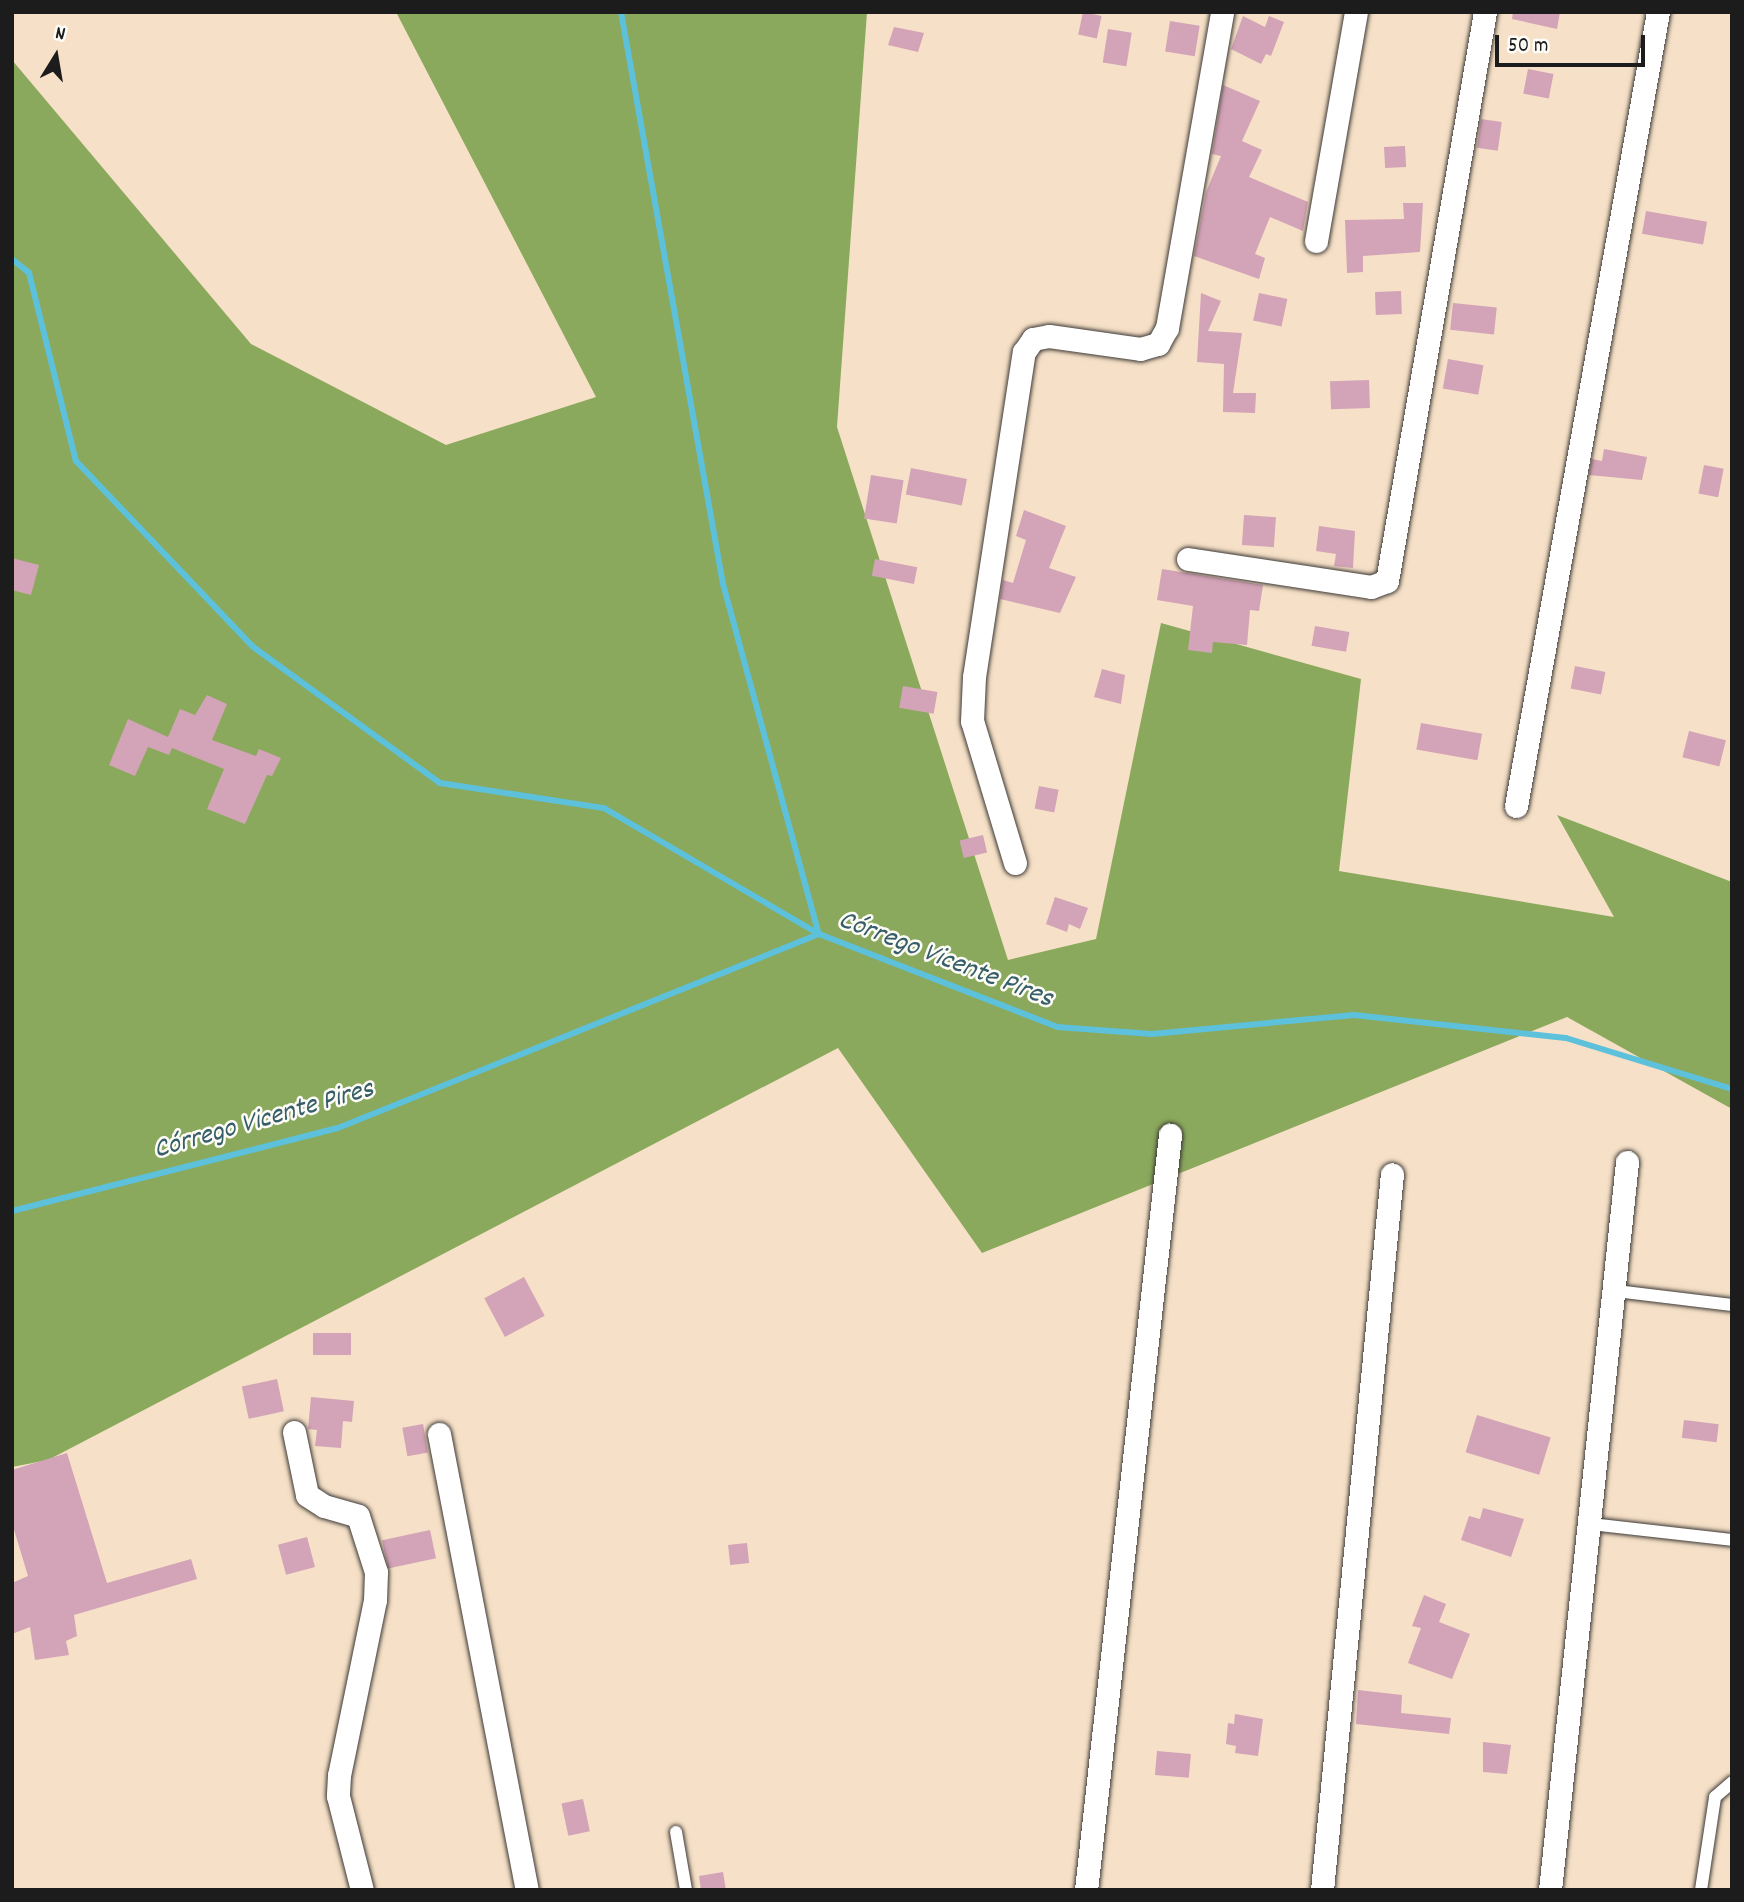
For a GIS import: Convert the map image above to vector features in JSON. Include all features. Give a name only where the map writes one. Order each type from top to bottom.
[{"type":"street","points":[[1015,863],[972,721],[974,677],[1024,352],[1033,339],[1049,336],[1140,349],[1158,344],[1162,336],[1222,12]]},
{"type":"street","points":[[1316,241],[1356,12]]},
{"type":"street","points":[[1188,559],[1371,587],[1387,581],[1485,12]]},
{"type":"street","points":[[1517,806],[1658,12]]},
{"type":"street","points":[[1086,1890],[1170,1135]]},
{"type":"street","points":[[1550,1890],[1616,1291],[1627,1162]]},
{"type":"street","points":[[1322,1890],[1392,1174]]},
{"type":"street","points":[[294,1432],[307,1495],[324,1506],[358,1516],[376,1572],[376,1600],[339,1775],[338,1796],[362,1890]]},
{"type":"street","points":[[439,1434],[527,1890]]},
{"type":"lane","points":[[1616,1291],[1732,1305]]},
{"type":"lane","points":[[1590,1524],[1732,1540]]},
{"type":"lane","points":[[1701,1890],[1716,1797],[1732,1782]]},
{"type":"lane","points":[[676,1832],[687,1890]]},
{"type":"green space","points":[[396,12],[867,12],[837,427],[1008,960],[1096,939],[1161,623],[1361,679],[1339,871],[1614,917],[1557,815],[1732,882],[1732,1109],[1567,1017],[982,1253],[838,1048],[48,1460],[12,1467],[12,60],[251,344],[446,445],[596,397]]},
{"type":"building","points":[[1083,12],[1102,16],[1097,38],[1078,34]]},
{"type":"building","points":[[1513,12],[1560,12],[1557,29],[1512,19]]},
{"type":"building","points":[[1243,16],[1265,27],[1269,16],[1284,22],[1271,56],[1266,54],[1261,64],[1231,49]]},
{"type":"building","points":[[1170,21],[1200,26],[1195,56],[1165,52]]},
{"type":"building","points":[[894,27],[924,33],[918,52],[888,45]]},
{"type":"building","points":[[1108,29],[1132,33],[1126,66],[1103,63]]},
{"type":"building","points":[[1528,69],[1554,74],[1549,99],[1523,94]]},
{"type":"building","points":[[1223,85],[1260,101],[1242,141],[1262,150],[1249,177],[1308,202],[1303,231],[1270,217],[1255,254],[1265,258],[1259,279],[1194,256],[1206,192],[1221,156],[1212,154]]},
{"type":"building","points":[[1481,119],[1502,122],[1498,151],[1477,148]]},
{"type":"building","points":[[1405,146],[1406,167],[1385,168],[1384,147]]},
{"type":"building","points":[[1403,203],[1423,203],[1420,252],[1363,256],[1363,272],[1347,273],[1345,220],[1404,219]]},
{"type":"building","points":[[1646,211],[1707,222],[1703,244],[1642,234]]},
{"type":"building","points":[[1401,291],[1402,314],[1376,315],[1375,292]]},
{"type":"building","points":[[1201,293],[1221,301],[1208,331],[1242,333],[1233,393],[1256,393],[1255,413],[1223,412],[1224,364],[1197,362]]},
{"type":"building","points":[[1259,293],[1287,299],[1282,326],[1253,320]]},
{"type":"building","points":[[1453,303],[1497,308],[1494,334],[1450,330]]},
{"type":"building","points":[[1448,359],[1483,365],[1478,395],[1443,389]]},
{"type":"building","points":[[1369,380],[1370,408],[1331,409],[1330,381]]},
{"type":"building","points":[[1604,449],[1647,457],[1642,480],[1589,475],[1592,459],[1602,461]]},
{"type":"building","points":[[1704,465],[1724,469],[1718,497],[1698,493]]},
{"type":"building","points":[[911,468],[967,479],[962,505],[906,495]]},
{"type":"building","points":[[871,475],[904,480],[897,524],[864,518]]},
{"type":"building","points":[[1024,510],[1066,526],[1049,568],[1076,577],[1060,613],[1000,599],[1003,580],[1013,583],[1026,540],[1016,536]]},
{"type":"building","points":[[1244,515],[1276,517],[1274,547],[1242,545]]},
{"type":"building","points":[[1319,526],[1355,531],[1353,568],[1334,566],[1336,554],[1316,551]]},
{"type":"building","points":[[12,558],[39,565],[31,595],[12,590]]},
{"type":"building","points":[[875,559],[917,567],[914,584],[872,576]]},
{"type":"building","points":[[1162,569],[1263,585],[1259,611],[1250,610],[1247,645],[1213,642],[1212,653],[1188,650],[1193,606],[1157,600]]},
{"type":"building","points":[[1315,626],[1349,632],[1346,652],[1312,646]]},
{"type":"building","points":[[1575,666],[1605,672],[1601,694],[1571,689]]},
{"type":"building","points":[[1102,669],[1125,675],[1121,704],[1094,697]]},
{"type":"building","points":[[903,686],[937,692],[934,714],[899,708]]},
{"type":"building","points":[[207,695],[227,704],[212,740],[256,756],[259,749],[281,758],[272,776],[267,775],[245,824],[207,809],[224,769],[172,748],[169,755],[148,747],[135,776],[109,765],[128,719],[168,737],[180,709],[195,715]]},
{"type":"building","points":[[1421,723],[1482,734],[1477,760],[1416,750]]},
{"type":"building","points":[[1689,731],[1726,740],[1719,766],[1682,757]]},
{"type":"building","points":[[1039,786],[1059,790],[1054,812],[1035,809]]},
{"type":"building","points":[[983,835],[987,853],[964,858],[960,840]]},
{"type":"building","points":[[1055,897],[1088,908],[1080,929],[1069,924],[1067,932],[1046,924]]},
{"type":"building","points":[[524,1277],[545,1316],[505,1337],[484,1298]]},
{"type":"building","points":[[313,1333],[351,1333],[351,1355],[313,1355]]},
{"type":"building","points":[[277,1379],[284,1411],[249,1419],[242,1386]]},
{"type":"building","points":[[311,1397],[354,1401],[352,1422],[343,1421],[341,1448],[315,1446],[317,1430],[308,1429]]},
{"type":"building","points":[[1477,1415],[1551,1438],[1539,1475],[1466,1452]]},
{"type":"building","points":[[1684,1420],[1719,1424],[1717,1442],[1682,1438]]},
{"type":"building","points":[[423,1424],[428,1453],[407,1456],[402,1428]]},
{"type":"building","points":[[67,1453],[107,1583],[191,1559],[197,1579],[74,1615],[77,1636],[66,1641],[69,1655],[35,1660],[30,1627],[12,1634],[12,1583],[28,1576],[12,1523],[12,1470]]},
{"type":"building","points":[[1483,1508],[1524,1519],[1511,1557],[1461,1540],[1469,1516],[1480,1519]]},
{"type":"building","points":[[430,1530],[436,1558],[388,1569],[382,1540]]},
{"type":"building","points":[[307,1537],[315,1567],[286,1575],[278,1545]]},
{"type":"building","points":[[747,1543],[749,1563],[730,1565],[728,1545]]},
{"type":"building","points":[[1424,1595],[1446,1604],[1439,1622],[1470,1634],[1452,1679],[1408,1663],[1421,1628],[1412,1626]]},
{"type":"building","points":[[1358,1690],[1402,1695],[1401,1713],[1451,1718],[1449,1734],[1356,1724]]},
{"type":"building","points":[[1235,1714],[1263,1719],[1258,1756],[1235,1753],[1236,1746],[1226,1744],[1228,1723],[1234,1724]]},
{"type":"building","points":[[1483,1742],[1511,1745],[1507,1774],[1483,1772]]},
{"type":"building","points":[[1157,1751],[1191,1754],[1189,1778],[1155,1775]]},
{"type":"building","points":[[583,1799],[590,1831],[568,1836],[561,1804]]},
{"type":"building","points":[[723,1872],[726,1890],[701,1890],[699,1876]]},
{"type":"waterway","points":[[621,12],[723,584],[819,934]]},
{"type":"waterway","points":[[12,259],[29,273],[76,461],[252,646],[440,783],[604,808],[819,934]]},
{"type":"waterway","name":"Córrego Vicente Pires","points":[[12,1211],[338,1128],[819,934],[1057,1027],[1152,1034],[1354,1015],[1566,1038],[1732,1089]]}]
